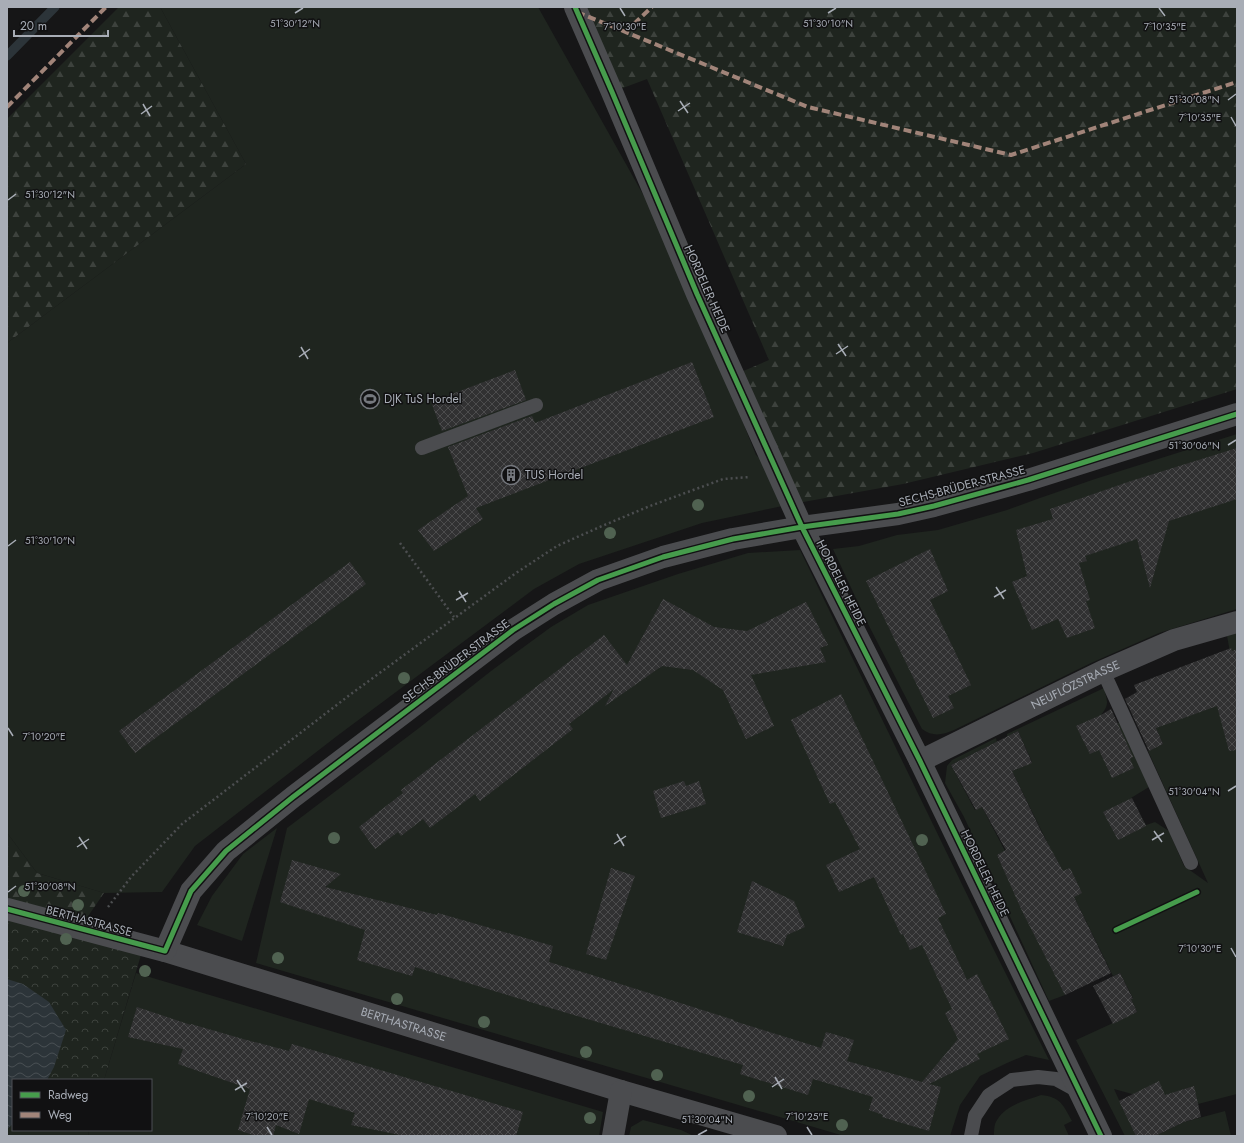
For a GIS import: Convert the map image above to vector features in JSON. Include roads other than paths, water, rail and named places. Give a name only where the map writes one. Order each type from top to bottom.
[{"type":"street","name":"HORDELER HEIDE","points":[[575,7],[697,294],[802,527],[920,761],[1101,1136]]},
{"type":"street","name":"SECHS-BRÜDER-STRASSE","points":[[165,951],[192,891],[226,851],[293,797],[513,630],[554,604],[598,580],[663,557],[733,539],[802,527],[898,514],[934,506],[1028,480],[1237,414]]},
{"type":"street","name":"NEUFLÖZSTRASSE","points":[[920,761],[1103,671],[1174,640],[1237,622]]},
{"type":"street","name":"BERTHASTRASSE","points":[[7,909],[88,932],[165,951],[621,1091],[776,1136]]},
{"type":"street","points":[[613,1136],[621,1091]]},
{"type":"lane","points":[[422,448],[536,405]]},
{"type":"lane","points":[[1103,671],[1191,863]]},
{"type":"lane","points":[[971,1136],[975,1116],[989,1095],[1012,1080],[1038,1077],[1056,1079],[1078,1091]]},
{"type":"water","points":[[7,979],[23,984],[49,1002],[66,1030],[54,1067],[48,1079],[12,1079],[12,1125],[7,1129]]},
{"type":"waterway","points":[[7,56],[55,7]]},
{"type":"place","name":"DJK TuS Hordel","points":[[370,399]]},
{"type":"place","name":"TUS Hordel","points":[[511,475]]}]
